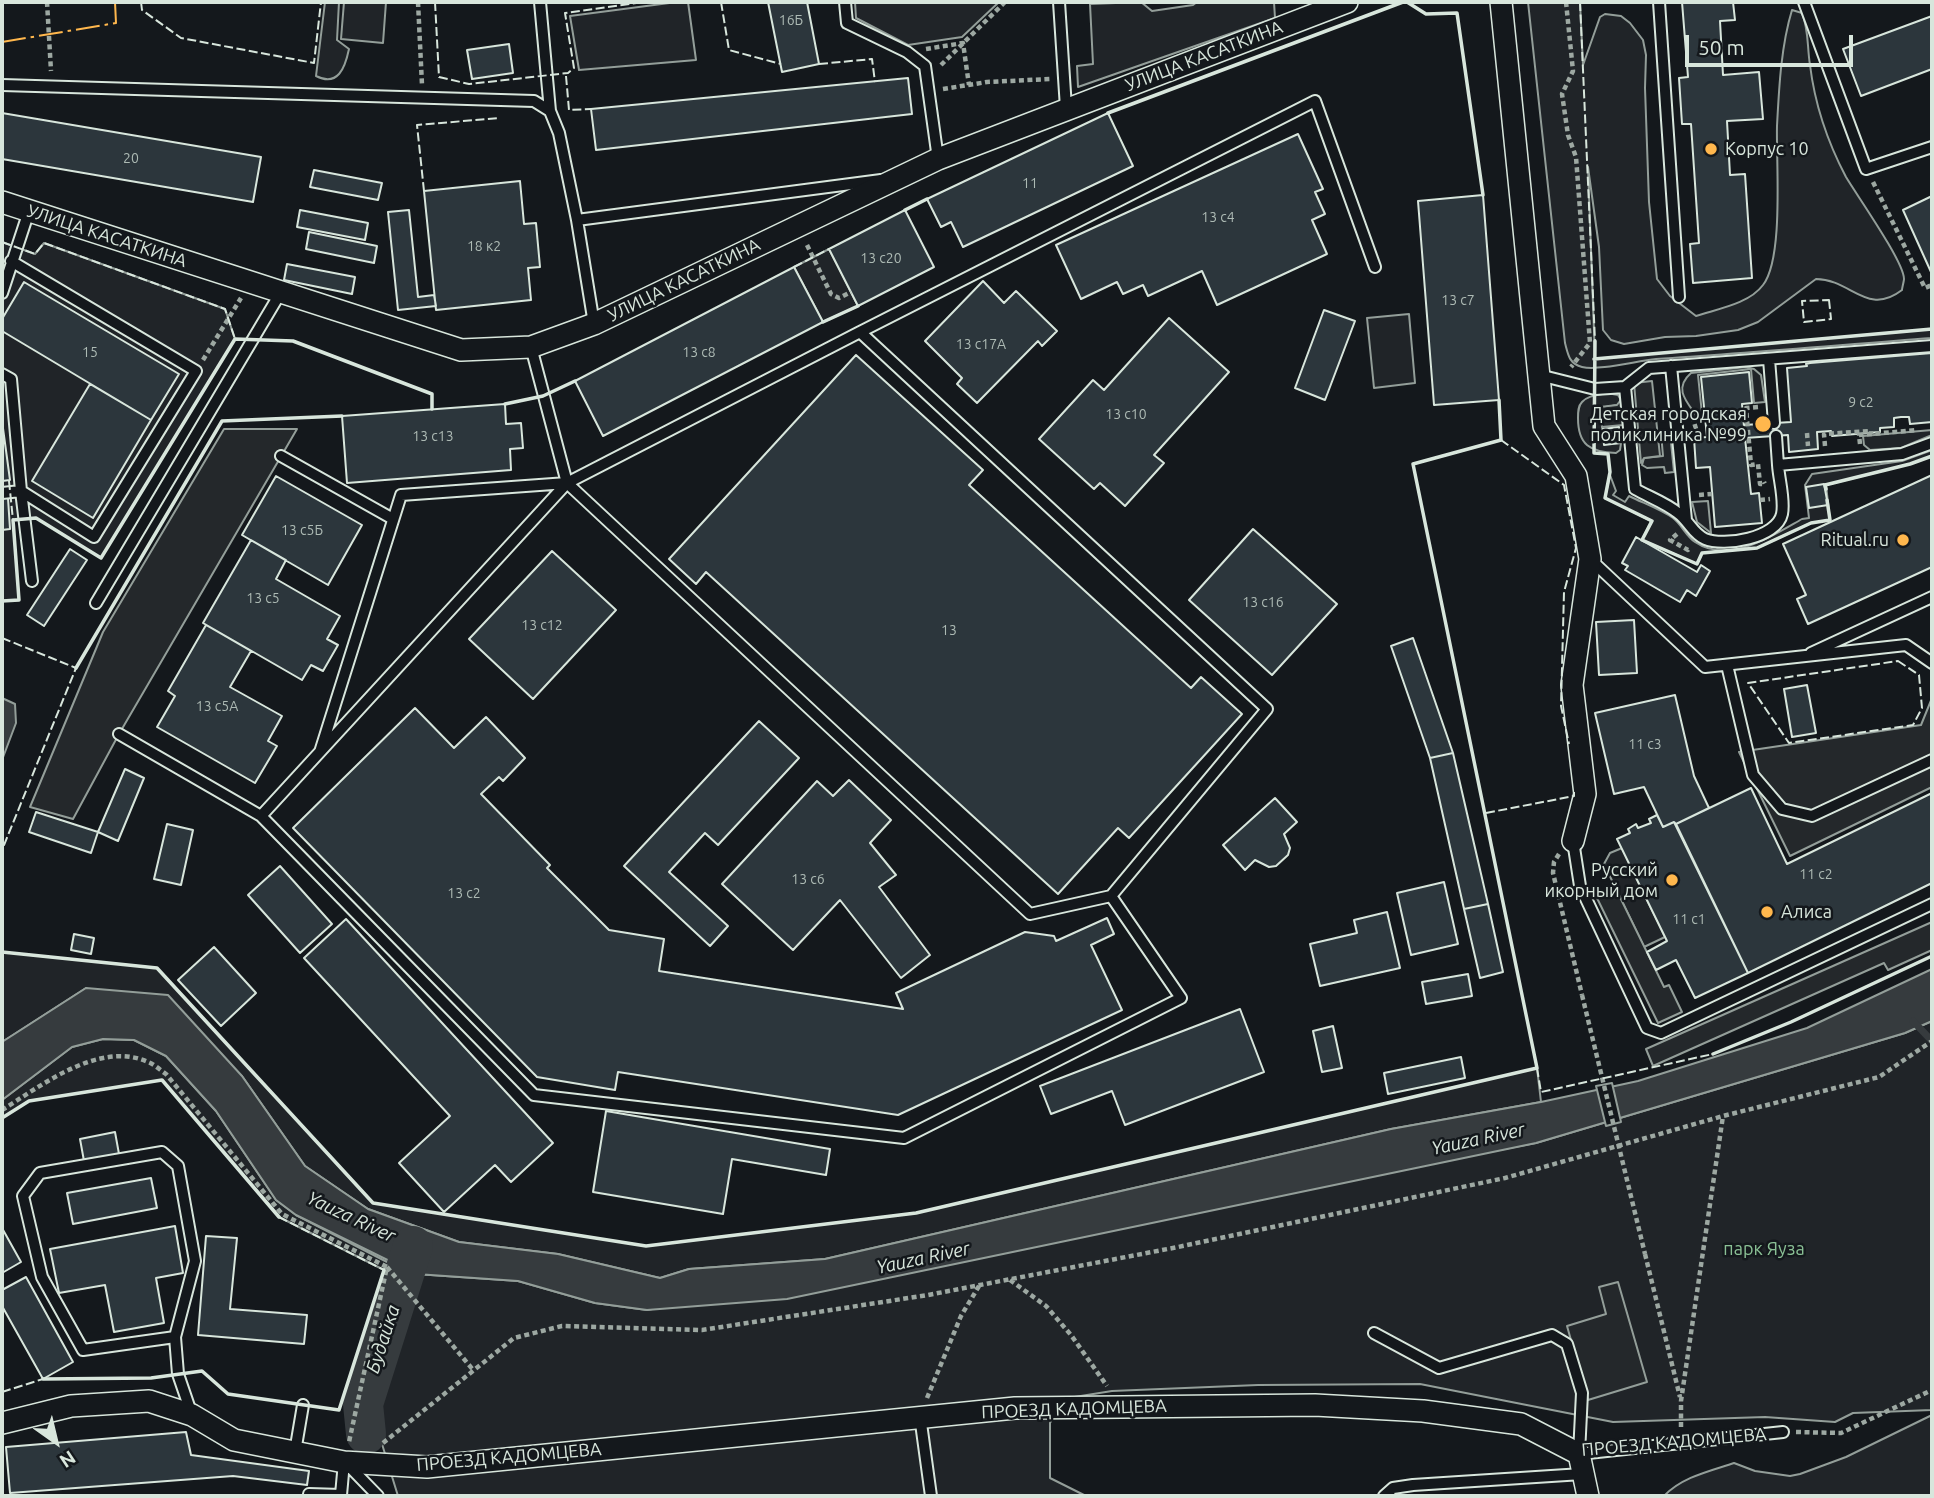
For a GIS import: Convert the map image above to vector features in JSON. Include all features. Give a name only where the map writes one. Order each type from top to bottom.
[{"type":"street","name":"УЛИЦА КАСАТКИНА","points":[[2,202],[461,350],[531,347],[594,324],[939,159],[1346,2]]},
{"type":"street","points":[[1501,2],[1544,426],[1576,476],[1590,559],[1572,685],[1585,794],[1573,841]]},
{"type":"street","name":"ПРОЕЗД КАДОМЦЕВА","points":[[2,1423],[71,1406],[149,1401],[192,1415],[234,1440],[351,1463],[428,1467],[1016,1408],[1315,1405],[1423,1411],[1521,1424],[1581,1464]]},
{"type":"street","points":[[1581,1464],[1588,1496]]},
{"type":"lane","points":[[540,2],[550,111],[559,133],[577,220],[594,324]]},
{"type":"lane","points":[[845,2],[847,23],[907,52],[925,66],[939,159]]},
{"type":"lane","points":[[1059,2],[1066,108]]},
{"type":"lane","points":[[1659,2],[1679,298]]},
{"type":"lane","points":[[1804,2],[1866,169],[1932,146]]},
{"type":"lane","points":[[2,85],[534,101],[550,111]]},
{"type":"lane","points":[[261,816],[567,483],[1315,101],[1376,267]]},
{"type":"lane","points":[[577,220],[898,177]]},
{"type":"lane","points":[[2,293],[29,211]]},
{"type":"lane","points":[[2,493],[21,491],[94,537],[197,371],[11,261]]},
{"type":"lane","points":[[96,603],[281,292]]},
{"type":"lane","points":[[531,347],[567,483],[1030,914],[1111,896],[1267,709],[860,332]]},
{"type":"lane","points":[[1539,375],[1595,389],[1625,387],[1649,368],[1932,345]]},
{"type":"lane","points":[[1769,359],[1774,423]]},
{"type":"lane","points":[[1671,366],[1686,520]]},
{"type":"lane","points":[[2,374],[11,379],[32,581]]},
{"type":"lane","points":[[1625,387],[1635,489],[1677,512],[1702,538],[1721,542],[1745,540],[1778,524],[1782,514],[1776,436]]},
{"type":"lane","points":[[1778,465],[1902,454],[1932,443]]},
{"type":"lane","points":[[281,456],[394,519]]},
{"type":"lane","points":[[320,752],[401,495],[567,483]]},
{"type":"lane","points":[[1590,559],[1705,667],[1906,645],[1932,663]]},
{"type":"lane","points":[[1801,657],[1932,597]]},
{"type":"lane","points":[[1727,665],[1753,775],[1782,809],[1812,816],[1932,760]]},
{"type":"lane","points":[[119,734],[261,816],[534,1095],[904,1138],[1181,998],[1111,896]]},
{"type":"lane","points":[[1573,841],[1580,886],[1647,1028],[1661,1033],[1932,904]]},
{"type":"lane","points":[[174,1337],[83,1350],[42,1277],[23,1196],[40,1173],[162,1152],[178,1166],[195,1261],[174,1337],[177,1374],[192,1415]]},
{"type":"lane","points":[[1374,1333],[1439,1368],[1552,1335],[1567,1344],[1582,1393],[1581,1464],[1393,1488],[1384,1496]]},
{"type":"lane","points":[[295,1452],[303,1405]]},
{"type":"lane","points":[[920,1416],[931,1496]]},
{"type":"lane","name":"ПРОЕЗД КАДОМЦЕВА","points":[[1581,1464],[1680,1445],[1783,1432]]},
{"type":"lane","points":[[310,1494],[341,1495],[351,1463]]},
{"type":"lane","points":[[351,1463],[378,1496]]},
{"type":"path","points":[[47,2],[52,88]]},
{"type":"path","points":[[418,2],[423,99]]},
{"type":"path","points":[[927,78],[1005,2]]},
{"type":"path","points":[[1566,2],[1573,71],[1562,94],[1568,135],[1576,157],[1590,343],[1568,370]]},
{"type":"path","points":[[907,52],[963,43]]},
{"type":"path","points":[[963,43],[969,85]]},
{"type":"path","points":[[929,91],[986,82],[1064,79]]},
{"type":"path","points":[[1866,169],[1925,288],[1932,285]]},
{"type":"path","points":[[798,225],[831,294],[839,299],[851,292]]},
{"type":"path","points":[[197,371],[229,319]]},
{"type":"path","points":[[1563,365],[1575,374]]},
{"type":"path","points":[[1752,408],[1746,408],[1751,464],[1756,464]]},
{"type":"path","points":[[1861,458],[1859,435],[1920,430]]},
{"type":"path","points":[[1837,432],[1871,431],[1871,434]]},
{"type":"path","points":[[1807,433],[1808,446]]},
{"type":"path","points":[[1703,495],[1712,494]]},
{"type":"path","points":[[1573,841],[1562,848],[1554,862],[1553,873],[1681,1401]]},
{"type":"path","points":[[351,1463],[514,1338],[562,1326],[702,1330],[928,1295],[1505,1178],[1723,1116],[1879,1077],[1932,1041]]},
{"type":"path","points":[[2,1110],[70,1069],[96,1059],[131,1057],[149,1062],[166,1074],[282,1214],[387,1267],[474,1371]]},
{"type":"path","points":[[1680,1445],[1681,1401],[1723,1116]]},
{"type":"path","points":[[351,1463],[387,1267]]},
{"type":"path","points":[[1010,1280],[1046,1306],[1071,1335],[1122,1407]]},
{"type":"path","points":[[920,1416],[961,1316],[980,1285]]},
{"type":"path","points":[[1783,1432],[1840,1433],[1932,1390]]},
{"type":"green space","points":[[325,2],[339,2],[337,40],[349,49],[343,69],[330,79],[316,76]]},
{"type":"green space","points":[[344,2],[386,2],[383,43],[341,39]]},
{"type":"green space","points":[[688,2],[696,60],[579,70],[570,16]]},
{"type":"green space","points":[[855,2],[999,2],[962,37],[908,45],[856,18]]},
{"type":"green space","points":[[1141,2],[1152,11],[1193,5],[1197,2],[1274,2],[1275,18],[1078,87],[1077,66],[1093,64],[1090,4]]},
{"type":"green space","points":[[1528,2],[1580,2],[1583,65],[1600,17],[1605,14],[1621,16],[1643,40],[1646,55],[1649,202],[1657,279],[1670,296],[1696,316],[1750,297],[1763,285],[1770,272],[1776,232],[1777,126],[1783,53],[1792,10],[1802,13],[1815,95],[1828,137],[1846,177],[1897,259],[1904,279],[1902,290],[1879,300],[1816,279],[1758,322],[1738,330],[1624,344],[1611,340],[1603,330],[1599,247],[1588,167],[1595,359],[1932,329],[1932,338],[1656,359],[1598,368],[1574,364],[1565,343]]},
{"type":"green space","points":[[2,242],[35,254],[44,243],[225,309],[235,339],[101,558],[36,518],[13,520],[19,600],[2,601]]},
{"type":"green space","points":[[829,249],[858,306],[823,322],[794,267]]},
{"type":"green space","points":[[1409,314],[1415,383],[1374,388],[1367,318]]},
{"type":"green space","points":[[1746,367],[1754,369],[1761,375],[1765,402],[1754,403],[1751,369],[1698,375],[1702,414],[1696,415],[1682,389],[1691,373]]},
{"type":"green space","points":[[1607,393],[1618,395],[1621,400],[1617,405],[1600,408],[1604,444],[1621,443],[1620,450],[1616,453],[1593,449],[1580,435],[1580,405],[1590,397]]},
{"type":"green space","points":[[1932,430],[1932,435],[1901,448],[1870,450],[1864,445],[1863,436]]},
{"type":"green space","points":[[1661,433],[1670,433],[1674,472],[1665,473],[1664,467],[1647,468],[1642,465],[1644,458],[1663,456]]},
{"type":"green space","points":[[1932,450],[1932,456],[1910,464],[1826,485],[1830,520],[1811,523],[1757,548],[1702,553],[1697,564],[1642,540],[1651,521],[1605,498],[1610,475],[1616,491],[1613,495],[1625,502],[1629,496],[1663,512],[1673,518],[1692,540],[1708,548],[1736,549],[1764,540],[1802,519],[1809,518],[1805,485],[1812,474],[1902,461]]},
{"type":"green space","points":[[1708,501],[1711,533],[1697,522],[1692,502]]},
{"type":"green space","points":[[1622,848],[1665,937],[1644,947],[1604,864],[1610,853]]},
{"type":"green space","points":[[2,952],[157,968],[373,1203],[646,1246],[916,1213],[1537,1068],[1541,1102],[1391,1129],[825,1259],[689,1269],[660,1278],[558,1254],[459,1242],[368,1209],[305,1166],[242,1076],[86,988],[2,1042]]},
{"type":"green space","name":"парк Яуза","points":[[1932,1021],[1932,1410],[1853,1413],[1835,1422],[1765,1417],[1613,1422],[1420,1384],[1258,1385],[1112,1391],[1062,1399],[1050,1423],[1050,1478],[1086,1496],[398,1496],[370,1405],[416,1274],[518,1281],[595,1303],[647,1310],[1536,1143],[1905,1033]]},
{"type":"green space","points":[[103,1039],[134,1040],[166,1056],[216,1111],[276,1200],[296,1215],[389,1263],[384,1270],[279,1217],[162,1080],[29,1101],[2,1118],[2,1100],[72,1047]]},
{"type":"green space","points":[[1932,1415],[1932,1496],[1664,1496],[1688,1479],[1734,1463],[1755,1471],[1790,1476],[1800,1474],[1846,1457]]},
{"type":"shaded area","points":[[1652,381],[1660,456],[1644,458],[1641,463],[1634,383]]},
{"type":"shaded area","points":[[1621,400],[1623,425],[1602,427],[1600,407],[1617,405]]},
{"type":"shaded area","points":[[224,429],[297,429],[119,734],[73,819],[30,807],[103,632]]},
{"type":"shaded area","points":[[1932,698],[1932,787],[1790,856],[1739,752],[1921,725]]},
{"type":"shaded area","points":[[1615,887],[1664,987],[1669,985],[1682,1012],[1658,1023],[1596,896]]},
{"type":"shaded area","points":[[1932,922],[1932,950],[1888,970],[1884,963],[1653,1066],[1646,1049]]},
{"type":"shaded area","points":[[1618,1282],[1647,1382],[1588,1400],[1567,1326],[1606,1314],[1599,1287]]},
{"type":"water","points":[[2,698],[15,704],[16,723],[2,760]]},
{"type":"water","name":"Yauza River","points":[[1932,969],[1932,1021],[1905,1033],[1536,1143],[787,1299],[647,1310],[595,1303],[518,1281],[416,1274],[296,1215],[276,1200],[216,1111],[166,1056],[134,1040],[103,1039],[72,1047],[2,1100],[2,1042],[86,988],[168,995],[242,1076],[305,1166],[368,1209],[459,1242],[558,1254],[660,1278],[689,1269],[825,1259],[1391,1129],[1541,1102],[1638,1081],[1807,1028]]},
{"type":"pier","points":[[1612,1083],[1621,1122],[1606,1126],[1596,1086]]},
{"type":"building","points":[[768,2],[807,2],[819,64],[782,72]]},
{"type":"building","name":"Корпус 10","points":[[1682,2],[1733,2],[1735,20],[1720,21],[1723,75],[1759,72],[1763,119],[1727,121],[1730,175],[1745,174],[1752,278],[1693,283],[1690,244],[1699,243],[1691,124],[1682,124],[1679,78],[1688,77]]},
{"type":"building","points":[[1932,16],[1932,69],[1861,96],[1843,49]]},
{"type":"building","points":[[509,44],[513,73],[472,79],[467,50]]},
{"type":"building","points":[[908,78],[912,114],[596,150],[591,109]]},
{"type":"building","points":[[2,113],[261,157],[253,202],[2,159]]},
{"type":"building","points":[[1108,113],[1133,166],[963,247],[951,222],[941,227],[927,199]]},
{"type":"building","points":[[1298,134],[1323,189],[1315,192],[1325,214],[1312,220],[1327,254],[1217,305],[1202,271],[1148,296],[1143,285],[1123,294],[1117,282],[1081,299],[1056,245]]},
{"type":"building","points":[[314,170],[382,183],[378,200],[310,187]]},
{"type":"building","points":[[520,181],[524,224],[536,223],[540,267],[528,268],[531,300],[436,310],[424,191]]},
{"type":"building","points":[[1483,195],[1499,400],[1434,405],[1418,201]]},
{"type":"building","points":[[1932,196],[1932,272],[1931,272],[1903,210]]},
{"type":"building","points":[[300,210],[368,223],[365,240],[297,227]]},
{"type":"building","points":[[409,210],[418,297],[434,295],[436,306],[398,310],[388,212]]},
{"type":"building","points":[[905,210],[934,267],[858,306],[829,249]]},
{"type":"building","points":[[309,232],[377,246],[374,263],[306,249]]},
{"type":"building","points":[[287,264],[355,277],[352,294],[284,280]]},
{"type":"building","points":[[794,267],[823,322],[603,436],[575,381]]},
{"type":"building","points":[[983,281],[1004,303],[1016,291],[1057,331],[1042,346],[1038,341],[977,403],[957,384],[962,378],[925,341]]},
{"type":"building","points":[[24,282],[179,374],[151,420],[2,331],[2,319]]},
{"type":"building","points":[[1324,310],[1355,321],[1325,400],[1295,388]]},
{"type":"building","points":[[1169,318],[1229,372],[1154,455],[1164,463],[1125,506],[1100,483],[1094,489],[1039,439],[1093,380],[1104,390]]},
{"type":"building","points":[[1932,353],[1932,422],[1910,424],[1909,417],[1901,417],[1894,418],[1894,427],[1880,428],[1880,432],[1832,436],[1831,431],[1817,432],[1818,449],[1789,452],[1788,435],[1745,438],[1744,425],[1791,422],[1787,368],[1807,366],[1806,364],[1810,363]]},
{"type":"building","points":[[856,355],[983,470],[969,485],[1191,688],[1201,677],[1242,714],[1129,838],[1118,828],[1058,894],[706,572],[696,584],[669,559]]},
{"type":"building","points":[[1749,372],[1752,403],[1742,404],[1751,494],[1759,493],[1762,523],[1715,527],[1710,467],[1696,468],[1694,438],[1707,437],[1701,377]]},
{"type":"building","points":[[90,384],[151,420],[93,518],[32,481]]},
{"type":"building","points":[[505,404],[506,424],[521,423],[523,448],[510,449],[511,470],[347,483],[342,416]]},
{"type":"building","points":[[2,421],[10,480],[2,481]]},
{"type":"building","points":[[1619,427],[1620,443],[1604,445],[1603,429]]},
{"type":"building","points":[[1932,475],[1932,567],[1808,624],[1797,599],[1806,595],[1783,544]]},
{"type":"building","points":[[276,476],[362,525],[328,585],[242,535]]},
{"type":"building","points":[[1824,484],[1828,505],[1809,508],[1806,487]]},
{"type":"building","points":[[2,498],[8,498],[10,529],[2,530]]},
{"type":"building","points":[[1253,529],[1337,604],[1272,675],[1189,600]]},
{"type":"building","points":[[1636,537],[1697,572],[1701,565],[1710,571],[1696,596],[1687,590],[1680,602],[1625,570],[1628,566],[1622,563]]},
{"type":"building","points":[[251,540],[286,560],[276,579],[340,616],[327,639],[338,645],[323,671],[311,665],[302,680],[203,623]]},
{"type":"building","points":[[70,549],[87,560],[44,626],[27,615]]},
{"type":"building","points":[[552,551],[616,610],[533,699],[469,639]]},
{"type":"building","points":[[1634,620],[1637,673],[1599,675],[1596,622]]},
{"type":"building","points":[[206,625],[251,651],[230,687],[282,716],[268,741],[277,746],[255,783],[157,727],[175,696],[168,691]]},
{"type":"building","points":[[1413,638],[1453,753],[1430,758],[1391,646]]},
{"type":"building","points":[[1807,685],[1816,733],[1792,737],[1784,689]]},
{"type":"building","points":[[1675,695],[1694,776],[1709,808],[1676,824],[1674,822],[1663,827],[1644,787],[1614,794],[1595,713]]},
{"type":"building","points":[[415,708],[454,748],[486,717],[525,758],[503,781],[499,777],[481,794],[550,865],[547,868],[609,930],[664,939],[659,971],[903,1009],[896,993],[1025,932],[1054,936],[1056,941],[1107,918],[1114,934],[1091,945],[1122,1010],[898,1115],[618,1072],[615,1090],[537,1077],[293,828]]},
{"type":"building","points":[[759,721],[799,758],[718,845],[705,833],[669,872],[728,926],[710,946],[624,866]]},
{"type":"building","points":[[1453,753],[1488,904],[1464,909],[1430,758]]},
{"type":"building","points":[[125,769],[144,778],[118,841],[98,832]]},
{"type":"building","points":[[849,780],[891,820],[870,843],[896,875],[879,887],[930,955],[901,978],[840,900],[793,950],[722,884],[817,781],[833,796]]},
{"type":"building","points":[[1751,788],[1787,864],[1932,793],[1932,883],[1748,973],[1676,824]]},
{"type":"building","points":[[1275,798],[1297,822],[1284,834],[1290,848],[1288,855],[1276,866],[1269,867],[1255,860],[1245,870],[1223,845]]},
{"type":"building","points":[[36,812],[98,832],[91,853],[29,832]]},
{"type":"building","points":[[1657,815],[1663,827],[1674,822],[1748,973],[1695,998],[1676,960],[1656,970],[1647,952],[1667,941],[1617,839],[1630,833],[1628,829],[1636,824],[1638,828],[1651,823],[1649,819]]},
{"type":"building","points":[[167,824],[193,830],[181,885],[154,879]]},
{"type":"building","points":[[280,866],[332,924],[300,953],[248,895]]},
{"type":"building","points":[[1444,882],[1458,944],[1411,955],[1397,893]]},
{"type":"building","points":[[1488,904],[1503,972],[1480,978],[1464,909]]},
{"type":"building","points":[[1387,912],[1400,968],[1320,986],[1310,944],[1357,933],[1354,920]]},
{"type":"building","points":[[346,919],[553,1143],[511,1182],[495,1165],[444,1212],[399,1163],[450,1116],[304,958]]},
{"type":"building","points":[[74,934],[94,938],[91,954],[71,950]]},
{"type":"building","points":[[214,947],[256,993],[221,1026],[178,980]]},
{"type":"building","points":[[1468,974],[1472,996],[1426,1004],[1422,982]]},
{"type":"building","points":[[1240,1009],[1264,1072],[1125,1125],[1112,1091],[1051,1114],[1040,1086]]},
{"type":"building","points":[[1333,1026],[1342,1068],[1322,1072],[1313,1031]]},
{"type":"building","points":[[1461,1057],[1465,1078],[1388,1094],[1384,1073]]},
{"type":"building","points":[[606,1111],[830,1149],[826,1175],[732,1159],[723,1214],[593,1192]]},
{"type":"building","points":[[115,1132],[119,1154],[84,1161],[80,1139]]},
{"type":"building","points":[[151,1178],[157,1208],[73,1224],[67,1193]]},
{"type":"building","points":[[175,1226],[183,1273],[156,1278],[164,1323],[114,1332],[105,1285],[59,1293],[50,1249]]},
{"type":"building","points":[[2,1228],[21,1262],[2,1273]]},
{"type":"building","points":[[206,1236],[237,1238],[230,1309],[307,1315],[304,1344],[198,1335]]},
{"type":"building","points":[[26,1277],[73,1362],[43,1379],[2,1306],[2,1290]]},
{"type":"building","points":[[186,1432],[191,1455],[309,1471],[307,1485],[233,1476],[10,1493],[6,1447]]},
{"type":"waterway","points":[[1913,1021],[1932,1041]]},
{"type":"waterway","name":"Будайка","points":[[366,1434],[363,1404],[413,1246]]},
{"type":"fence","points":[[141,2],[142,10],[181,38],[314,63],[321,2]]},
{"type":"fence","points":[[435,2],[439,77],[469,84],[568,73],[574,68],[565,13],[644,2]]},
{"type":"fence","points":[[721,2],[729,50],[781,64]]},
{"type":"fence","points":[[1580,2],[1595,341]]},
{"type":"fence","points":[[819,64],[872,59],[875,82]]},
{"type":"fence","points":[[566,76],[569,110],[591,109]]},
{"type":"fence","points":[[424,191],[417,125],[499,118]]},
{"type":"fence","points":[[2,242],[35,254],[44,243],[225,309],[235,339]]},
{"type":"fence","points":[[794,267],[829,249]]},
{"type":"fence","points":[[1829,300],[1831,319],[1804,322],[1802,301],[1829,300]]},
{"type":"fence","points":[[1501,440],[1564,485],[1576,548],[1564,592],[1561,706],[1569,744]]},
{"type":"fence","points":[[9,481],[13,520]]},
{"type":"fence","points":[[2,638],[76,668],[2,850]]},
{"type":"fence","points":[[1898,661],[1919,675],[1922,708],[1913,725],[1789,743],[1748,683],[1898,661]]},
{"type":"fence","points":[[1486,813],[1574,796],[1574,792]]},
{"type":"fence","points":[[1537,1068],[1541,1092],[1713,1054]]},
{"type":"fence","points":[[279,1217],[384,1270]]},
{"type":"fence","points":[[2,1392],[43,1379]]},
{"type":"wall","points":[[1108,113],[1403,2]]},
{"type":"wall","points":[[1407,2],[1426,14],[1457,13],[1483,195]]},
{"type":"wall","points":[[905,210],[927,199]]},
{"type":"wall","points":[[823,322],[858,306]]},
{"type":"wall","points":[[1594,359],[1932,329]]},
{"type":"wall","points":[[2,601],[19,600],[13,520],[36,518],[101,558],[235,339],[293,341],[432,394],[432,409]]},
{"type":"wall","points":[[1595,341],[1594,453],[1608,454],[1610,472],[1605,498],[1652,521],[1642,540],[1697,564],[1702,553],[1757,548],[1811,523],[1830,520],[1827,500]]},
{"type":"wall","points":[[505,404],[543,396],[575,381]]},
{"type":"wall","points":[[2,952],[157,968],[373,1203],[646,1246],[916,1213],[1537,1068],[1413,464],[1501,440],[1499,400]]},
{"type":"wall","points":[[76,668],[222,421],[342,416]]},
{"type":"wall","points":[[1826,489],[1825,485],[1932,456]]},
{"type":"wall","points":[[1713,1054],[1791,1022],[1932,956]]},
{"type":"wall","points":[[2,1118],[29,1101],[162,1080],[279,1217]]},
{"type":"wall","points":[[43,1379],[151,1378],[202,1371],[228,1394],[339,1410],[384,1270]]},
{"type":"power","points":[[2,42],[116,23],[115,2]]},
{"type":"place","name":"Корпус 10","points":[[1711,149]]},
{"type":"place","name":"Детская городская поликлиника №99","points":[[1763,424]]},
{"type":"place","name":"Ritual.ru","points":[[1903,540]]},
{"type":"place","name":"Русский икорный дом","points":[[1672,880]]},
{"type":"place","name":"Алиса","points":[[1767,912]]}]
